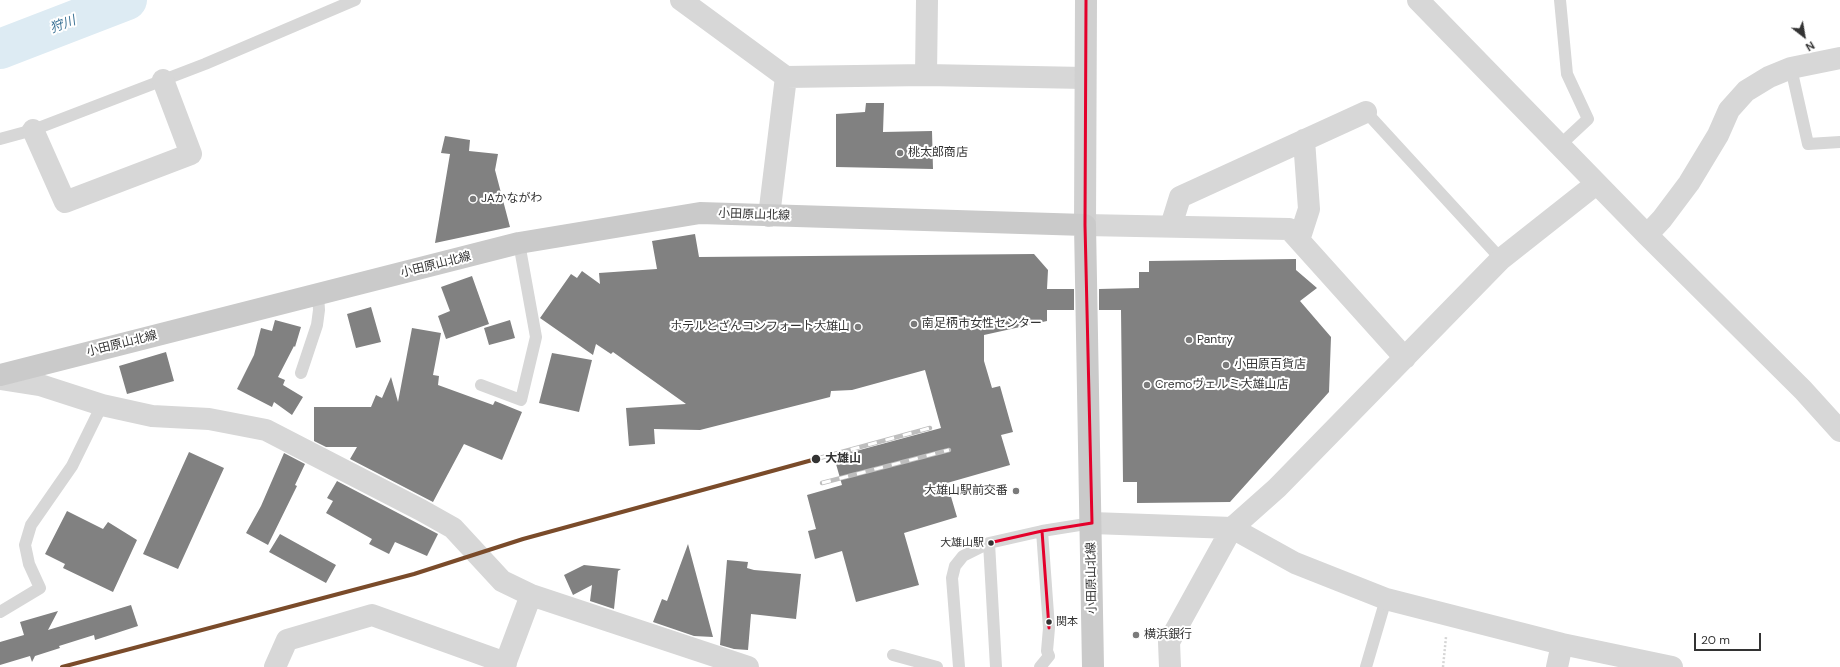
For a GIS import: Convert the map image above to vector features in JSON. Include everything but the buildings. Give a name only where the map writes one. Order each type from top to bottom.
[{"type":"main road","points":[[1085,225],[1086,0]]},
{"type":"main road","name":"小田原山北線","points":[[0,375],[519,243],[700,213],[1085,225],[1092,523],[1093,667]]},
{"type":"street","points":[[680,0],[786,77],[926,75],[1085,78]]},
{"type":"street","points":[[926,75],[927,0]]},
{"type":"street","points":[[1418,0],[1646,236],[1803,390],[1840,431]]},
{"type":"street","points":[[1646,236],[1662,219],[1689,183],[1718,135],[1730,110],[1746,91],[1769,77],[1791,68],[1840,58]]},
{"type":"street","points":[[769,216],[786,77]]},
{"type":"street","points":[[33,130],[65,202],[191,154],[164,80]]},
{"type":"street","points":[[1171,226],[1180,198],[1366,112]]},
{"type":"street","points":[[1299,240],[1309,209],[1304,140]]},
{"type":"street","points":[[1170,667],[1169,642],[1232,528],[1277,488],[1501,259],[1596,184]]},
{"type":"street","points":[[1085,225],[1289,229],[1405,358]]},
{"type":"street","points":[[0,379],[40,385],[102,405],[152,416],[209,419],[266,430],[435,517],[453,528],[502,581],[531,595],[748,667]]},
{"type":"street","points":[[1092,523],[1232,528],[1295,563],[1386,599],[1562,644],[1672,667]]},
{"type":"street","points":[[276,667],[287,640],[372,615],[505,665],[531,595]]},
{"type":"street","points":[[1557,667],[1562,644]]},
{"type":"lane","points":[[0,139],[33,130],[164,80],[355,0]]},
{"type":"lane","points":[[1560,0],[1567,74],[1588,119],[1560,146]]},
{"type":"lane","points":[[1791,68],[1808,144],[1840,142]]},
{"type":"lane","points":[[1366,112],[1501,259]]},
{"type":"lane","points":[[481,385],[521,400],[536,337],[519,243]]},
{"type":"lane","points":[[301,372],[317,325],[319,310],[318,294]]},
{"type":"lane","points":[[0,612],[40,588],[28,564],[25,545],[31,525],[72,466],[102,405]]},
{"type":"lane","points":[[959,667],[952,578],[955,566],[963,556],[989,543],[1042,531],[1092,523]]},
{"type":"lane","points":[[1040,667],[1049,656],[1047,651],[1049,628],[1042,531]]},
{"type":"lane","points":[[989,543],[996,667]]},
{"type":"lane","points":[[1366,667],[1386,599]]},
{"type":"lane","points":[[893,655],[937,667]]},
{"type":"path","points":[[1443,667],[1448,615]]},
{"type":"waterway","name":"狩川","points":[[0,49],[127,0]]},
{"type":"railway","points":[[816,459],[930,428]]},
{"type":"railway","points":[[822,483],[949,450]]},
{"type":"transit line","points":[[1086,0],[1085,225],[1092,523]]},
{"type":"transit line","points":[[62,667],[414,574],[523,539],[816,459]]},
{"type":"transit line","points":[[989,543],[1042,531],[1092,523]]},
{"type":"transit line","points":[[1042,531],[1049,628]]},
{"type":"place","name":"桃太郎商店","points":[[900,153]]},
{"type":"place","name":"JAかながわ","points":[[473,199]]},
{"type":"place","name":"南足柄市女性センター","points":[[914,324]]},
{"type":"place","name":"ホテルとざんコンフォート大雄山","points":[[858,327]]},
{"type":"place","name":"Pantry","points":[[1189,340]]},
{"type":"place","name":"小田原百貨店","points":[[1226,365]]},
{"type":"place","name":"Cremoヴェルミ大雄山店","points":[[1147,385]]},
{"type":"place","name":"大雄山","points":[[816,459]]},
{"type":"place","name":"大雄山駅前交番","points":[[1016,491]]},
{"type":"place","name":"大雄山駅","points":[[991,543]]},
{"type":"place","name":"関本","points":[[1049,622]]},
{"type":"place","name":"横浜銀行","points":[[1136,635]]}]
